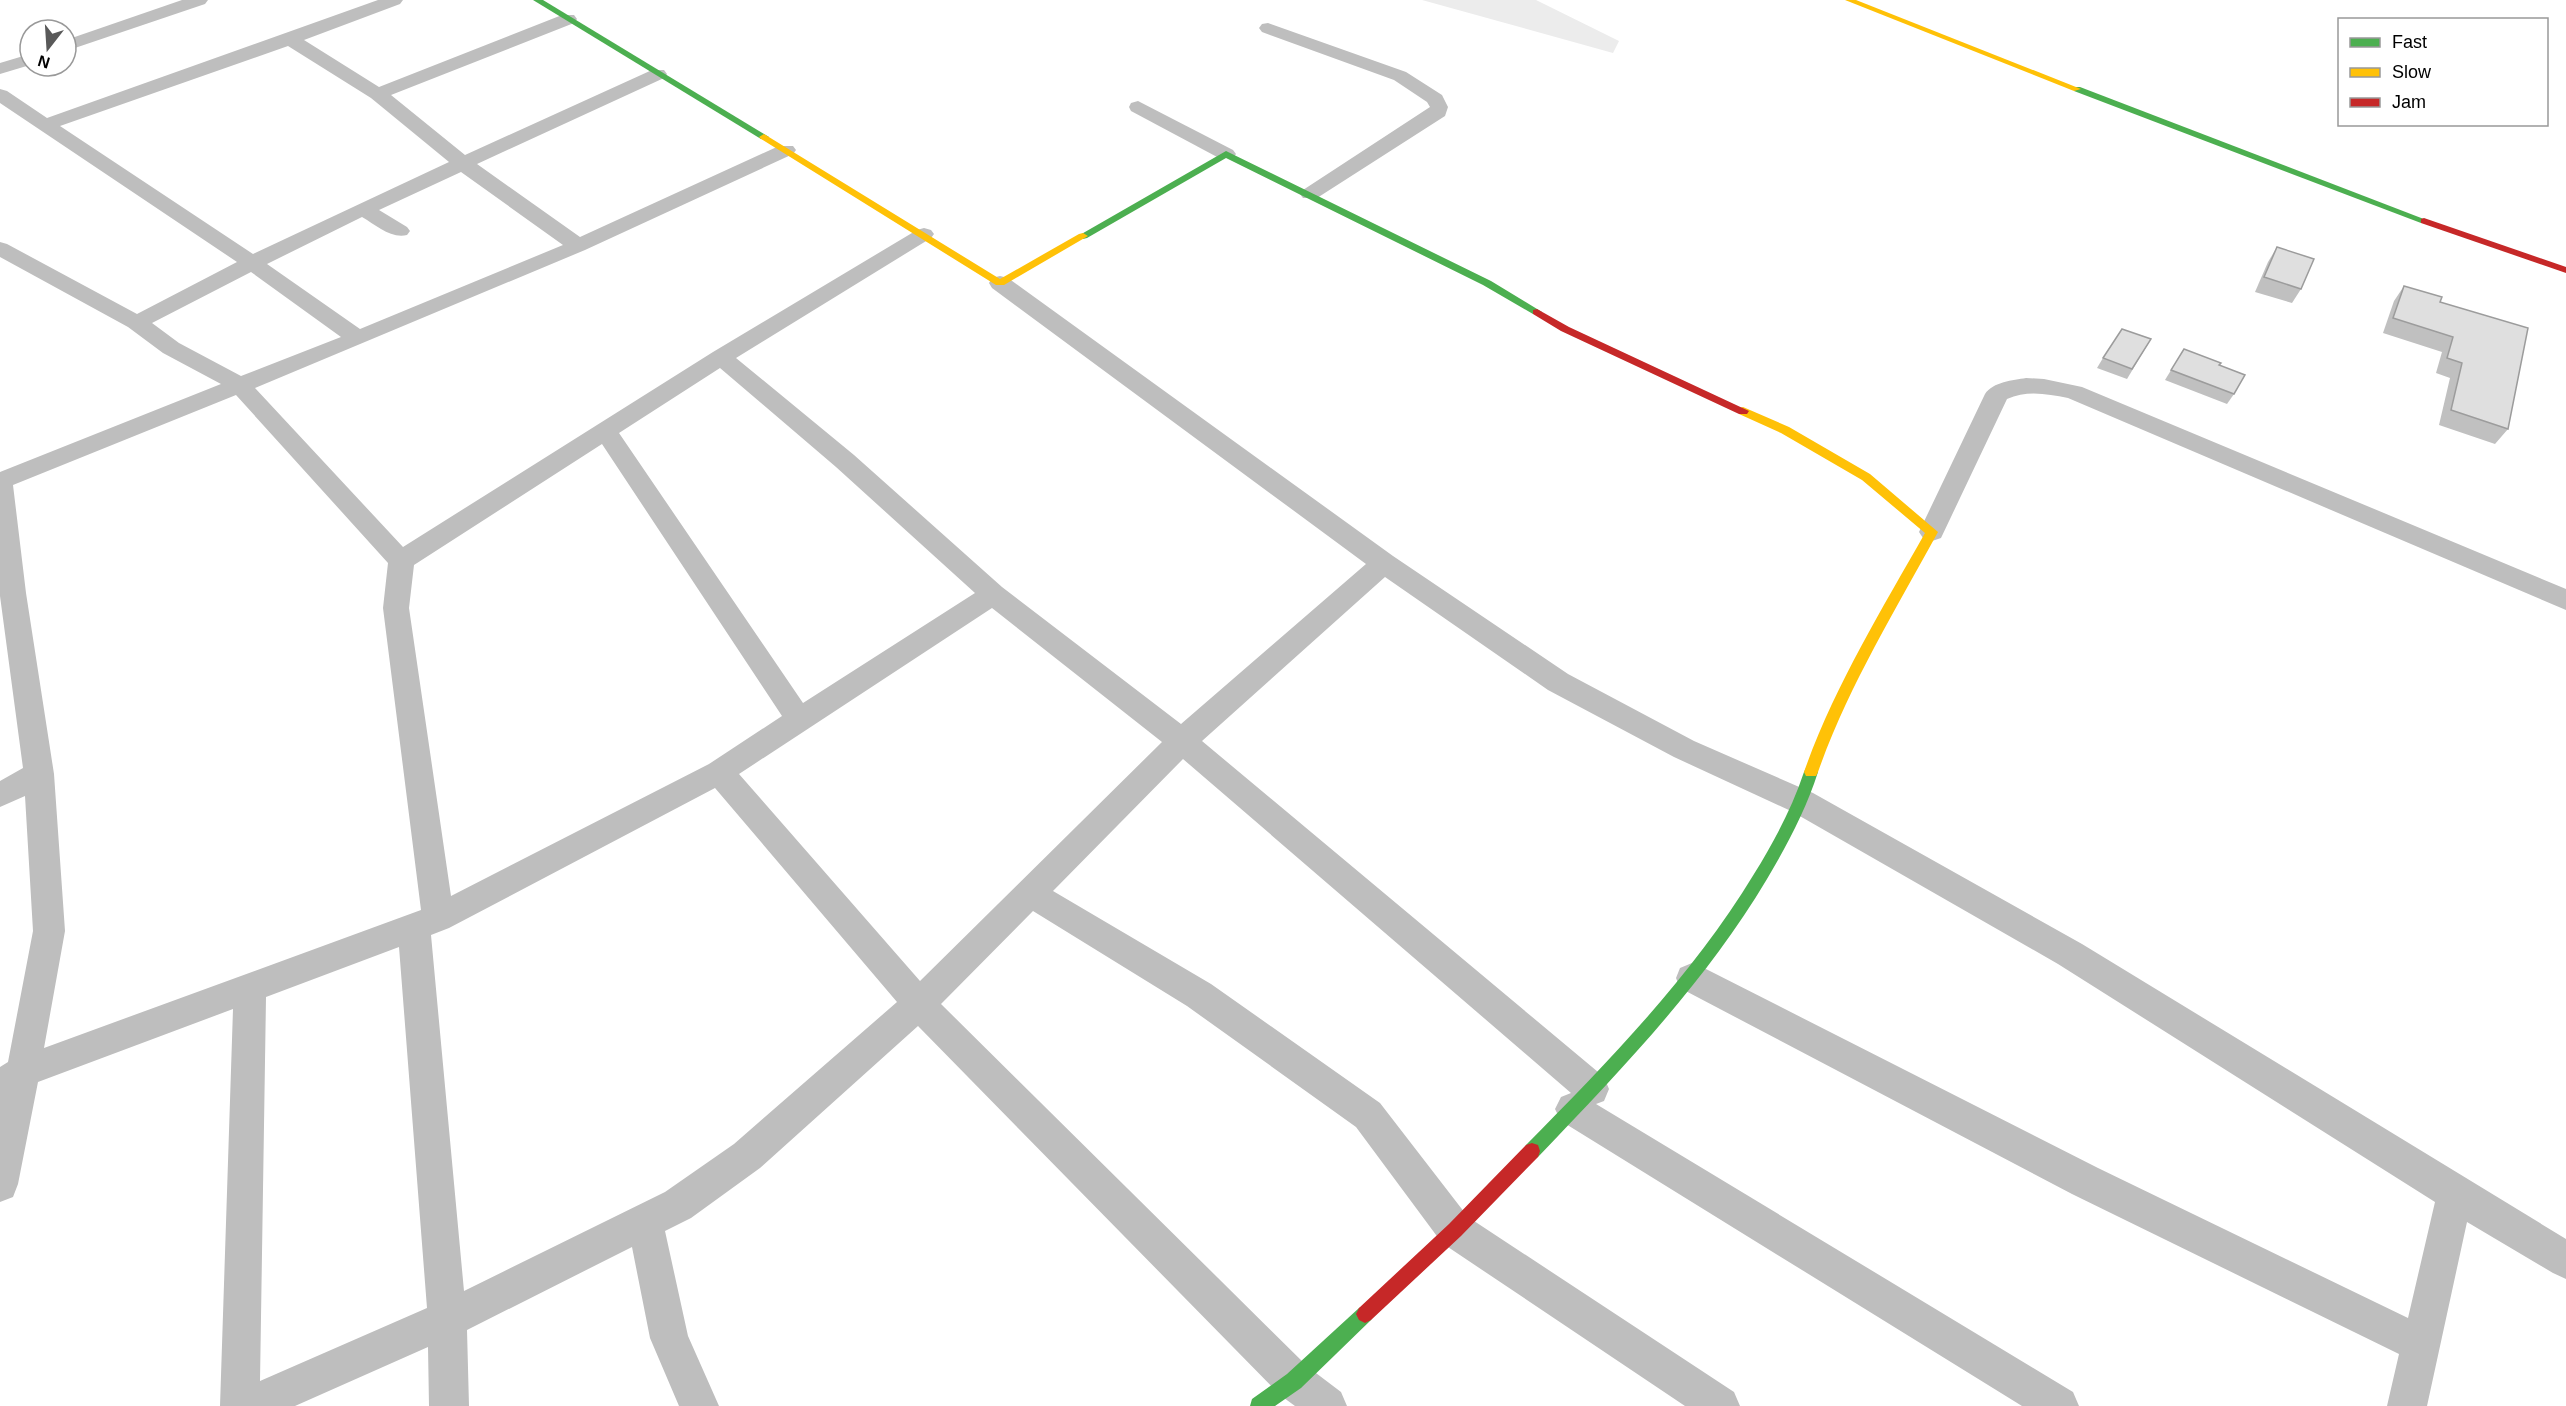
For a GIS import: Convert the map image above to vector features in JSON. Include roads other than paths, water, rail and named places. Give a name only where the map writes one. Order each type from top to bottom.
[{"type":"main road","points":[[537,0],[924,234],[1000,283],[1226,154],[1487,283],[1565,329],[1785,430],[1866,477],[1932,532],[1866,652],[1821,741],[1802,802],[1751,894],[1692,978],[1583,1099],[1455,1230],[1294,1381],[1259,1406]]},
{"type":"main road","points":[[1849,0],[2253,157],[2486,244],[2566,270]]},
{"type":"street","points":[[78,42],[199,0]]},
{"type":"street","points":[[46,125],[393,0]]},
{"type":"street","points":[[378,94],[568,20]]},
{"type":"street","points":[[1268,28],[1400,76],[1435,99],[1439,107],[1438,112],[1310,194]]},
{"type":"street","points":[[290,39],[378,94],[462,163],[578,246]]},
{"type":"street","points":[[136,322],[163,311],[252,263],[363,209],[658,74]]},
{"type":"street","points":[[0,94],[252,263],[358,338]]},
{"type":"street","points":[[1138,107],[1226,154]]},
{"type":"street","points":[[0,1184],[12,1079],[49,931],[39,774],[6,596],[0,481],[358,338],[578,246],[786,150]]},
{"type":"street","points":[[363,209],[399,231]]},
{"type":"street","points":[[400,561],[721,357],[924,234]]},
{"type":"street","points":[[0,248],[136,322],[171,348],[240,385],[400,561],[396,608],[426,922],[447,1319],[449,1406]]},
{"type":"street","points":[[1000,283],[1384,563],[1558,681],[1684,749],[1802,802],[2070,954],[2455,1194],[2566,1260]]},
{"type":"street","points":[[721,357],[845,461],[993,594],[1182,741],[1583,1099],[2059,1406]]},
{"type":"street","points":[[1932,532],[1997,394],[2013,386],[2041,385],[2074,392],[2566,600]]},
{"type":"street","points":[[605,430],[798,719]]},
{"type":"street","points":[[249,1406],[447,1319],[678,1205],[747,1156],[919,1005],[1182,741],[1384,563]]},
{"type":"street","points":[[12,1079],[426,922],[719,772],[993,594]]},
{"type":"street","points":[[719,772],[919,1005],[1294,1381],[1327,1406]]},
{"type":"street","points":[[0,795],[39,774]]},
{"type":"street","points":[[1030,893],[1199,995],[1368,1115],[1455,1230],[1720,1406]]},
{"type":"street","points":[[1692,978],[2085,1181],[2422,1344]]},
{"type":"street","points":[[240,1406],[250,988]]},
{"type":"street","points":[[2407,1406],[2455,1194]]},
{"type":"street","points":[[645,1221],[669,1338],[699,1406]]}]
